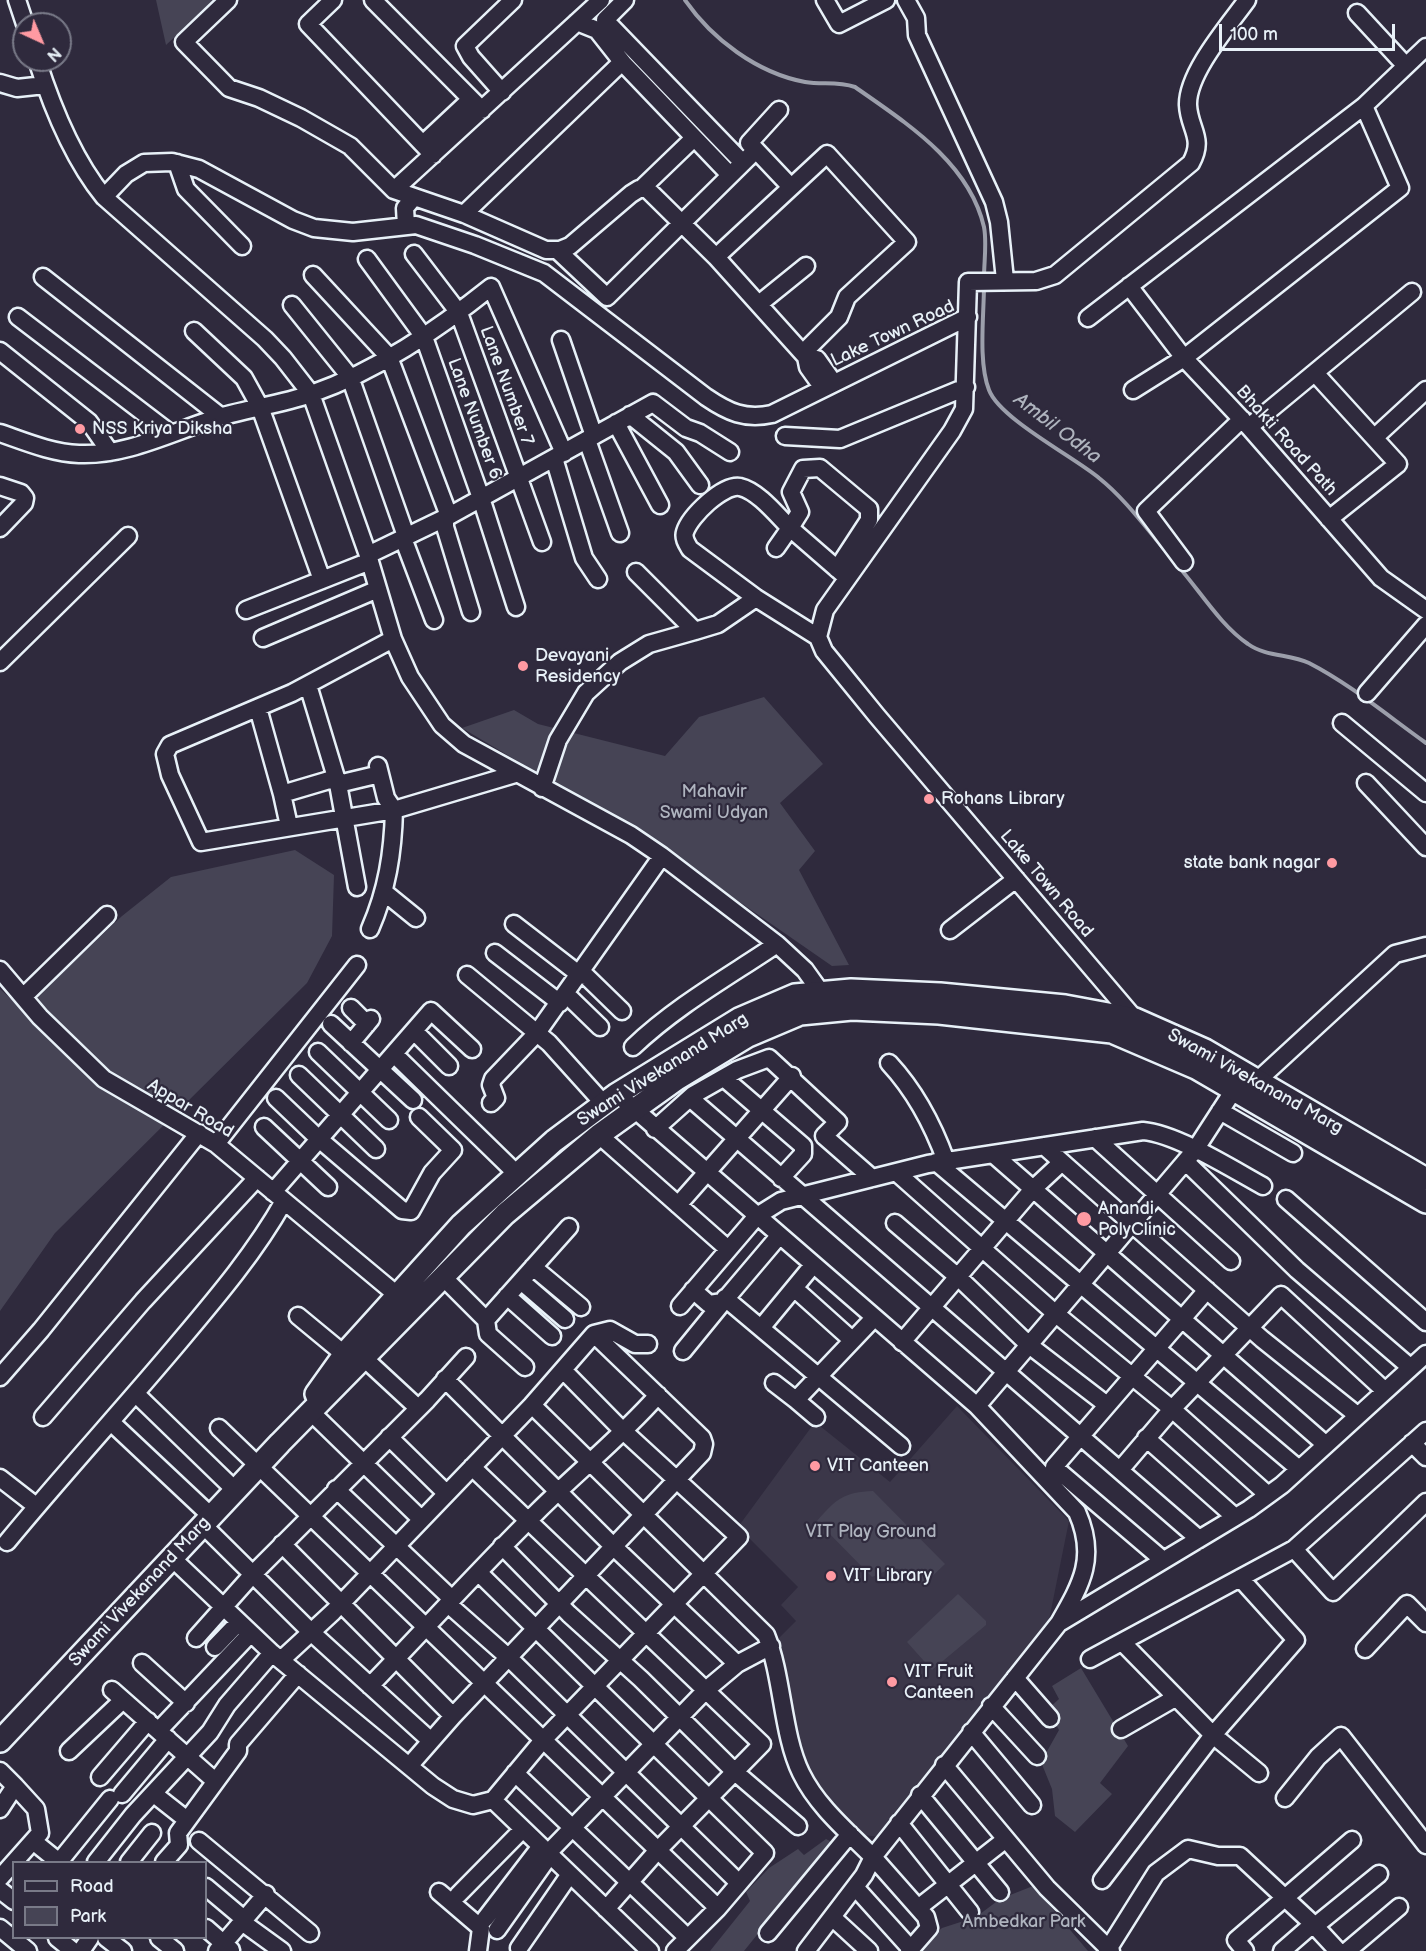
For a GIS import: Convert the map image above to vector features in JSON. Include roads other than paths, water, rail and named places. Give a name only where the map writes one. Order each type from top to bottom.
[{"type":"main road","name":"Swami Vivekanand Marg","points":[[0,1742],[235,1490],[505,1214],[633,1109],[748,1036],[851,990],[940,994],[1065,1006],[1135,1019],[1205,1050],[1245,1081],[1426,1202]]},
{"type":"main road","name":"Swami Vivekanand Marg","points":[[280,1443],[344,1354],[461,1225],[554,1141],[610,1099],[740,1019],[795,995],[852,1009],[939,1013],[1112,1032],[1196,1068],[1245,1081],[1426,1179]]},
{"type":"street","points":[[228,0],[184,42],[229,88],[259,98],[301,118],[350,146],[415,206],[411,226]]},
{"type":"street","points":[[333,0],[309,24],[428,149]]},
{"type":"street","points":[[374,0],[477,105]]},
{"type":"street","points":[[502,92],[471,57],[465,46],[513,0]]},
{"type":"street","points":[[404,196],[428,149],[477,105],[502,92],[601,0]]},
{"type":"street","points":[[625,0],[605,20],[743,163]]},
{"type":"street","points":[[825,0],[839,24],[886,0]]},
{"type":"street","points":[[906,0],[916,18],[917,35],[994,201],[999,222],[999,280]]},
{"type":"street","points":[[968,317],[968,282],[1036,280],[1054,275],[1191,163],[1197,151],[1196,133],[1188,105],[1191,86],[1205,60],[1247,0]]},
{"type":"street","points":[[1357,13],[1406,66]]},
{"type":"street","points":[[577,22],[597,30],[623,63],[730,175]]},
{"type":"street","points":[[1088,318],[1364,106],[1426,47]]},
{"type":"street","points":[[464,214],[623,63]]},
{"type":"street","points":[[41,72],[88,177],[104,197],[265,339],[311,394],[369,558],[393,639],[410,677],[442,725],[464,744],[515,774],[631,834],[662,856],[777,944],[805,970],[822,1002]]},
{"type":"street","points":[[0,83],[17,88],[45,85]]},
{"type":"street","points":[[1133,390],[1184,358],[1400,188],[1364,106]]},
{"type":"street","points":[[779,110],[749,143],[791,187]]},
{"type":"street","points":[[404,196],[464,214],[530,244],[557,250],[570,246],[631,194],[641,189],[694,138]]},
{"type":"street","points":[[557,250],[607,297],[756,150]]},
{"type":"street","points":[[716,257],[827,154],[907,242],[847,297],[839,317],[805,355]]},
{"type":"street","points":[[177,163],[186,189],[242,246]]},
{"type":"street","name":"Lake Town Road","points":[[104,197],[126,174],[144,164],[177,163],[200,169],[293,220],[314,228],[353,232],[411,226],[523,262],[544,273],[667,369],[728,412],[744,416],[772,414],[968,317],[964,409],[952,431],[842,574],[825,610],[818,637],[824,651],[877,716],[1135,1019]]},
{"type":"street","points":[[641,189],[647,189],[654,195],[716,257],[805,355],[817,359],[829,386]]},
{"type":"street","name":"Lane Number 7","points":[[414,254],[459,313],[542,542]]},
{"type":"street","name":"Lane Number 6","points":[[367,259],[424,337],[482,498],[516,607]]},
{"type":"street","points":[[759,304],[806,266]]},
{"type":"street","points":[[313,275],[389,357],[447,517],[445,527],[471,612]]},
{"type":"street","points":[[43,278],[220,416]]},
{"type":"street","name":"Bhakti Road Path","points":[[1129,286],[1184,358],[1245,423],[1381,578],[1426,610]]},
{"type":"street","points":[[0,433],[57,452],[80,454],[110,452],[135,447],[220,416],[311,394],[350,377],[424,337],[491,287],[559,456],[584,558],[598,579]]},
{"type":"street","points":[[1184,562],[1146,511],[1245,423],[1315,373],[1412,292]]},
{"type":"street","points":[[292,305],[350,377],[434,620]]},
{"type":"street","points":[[18,317],[171,433]]},
{"type":"street","points":[[194,331],[244,378],[260,407],[322,580]]},
{"type":"street","points":[[561,340],[620,532]]},
{"type":"street","points":[[0,351],[89,422],[110,452]]},
{"type":"street","points":[[1315,373],[1376,437],[1398,464],[1329,519]]},
{"type":"street","points":[[785,436],[840,439],[966,387]]},
{"type":"street","points":[[1376,437],[1426,390]]},
{"type":"street","points":[[246,610],[322,580],[369,558],[653,403],[686,428],[700,433],[730,452]]},
{"type":"street","points":[[623,419],[676,452],[700,485]]},
{"type":"street","points":[[623,419],[660,505]]},
{"type":"street","points":[[776,548],[790,528],[800,512],[791,492],[803,469],[820,468],[869,509],[870,520],[842,574],[790,528],[751,492],[742,488],[730,487],[718,493],[696,515],[685,532],[685,542],[690,549],[756,598],[818,637]]},
{"type":"street","points":[[0,486],[21,493],[26,498],[0,528]]},
{"type":"street","points":[[0,662],[128,536]]},
{"type":"street","points":[[636,572],[695,631]]},
{"type":"street","points":[[263,638],[378,589]]},
{"type":"street","points":[[542,788],[558,740],[586,693],[620,662],[649,644],[718,624],[756,598]]},
{"type":"street","points":[[1367,693],[1426,625]]},
{"type":"street","points":[[393,639],[308,685],[170,745],[165,754],[166,763],[201,842],[394,810],[515,774]]},
{"type":"street","points":[[308,685],[337,781],[357,887]]},
{"type":"street","points":[[258,708],[290,826]]},
{"type":"street","points":[[1342,723],[1426,793]]},
{"type":"street","points":[[282,794],[379,770],[386,798],[394,810],[394,842],[384,892],[370,929]]},
{"type":"street","points":[[1366,783],[1426,847]]},
{"type":"street","points":[[490,1103],[496,1098],[491,1085],[493,1079],[537,1033],[563,999],[662,856]]},
{"type":"street","points":[[950,930],[1016,879]]},
{"type":"street","points":[[384,892],[416,918]]},
{"type":"street","points":[[24,997],[107,915]]},
{"type":"street","points":[[514,924],[580,975],[586,976],[622,1011]]},
{"type":"street","points":[[633,1047],[651,1030],[695,998],[777,944]]},
{"type":"street","points":[[977,1406],[1191,1156],[1221,1111],[1245,1081],[1395,954],[1426,946]]},
{"type":"street","points":[[495,952],[600,1027]]},
{"type":"street","points":[[216,1144],[357,965]]},
{"type":"street","name":"Appar Road","points":[[0,970],[40,1017],[104,1079],[216,1144],[398,1295]]},
{"type":"street","points":[[467,975],[537,1033],[610,1099],[633,1109],[977,1406],[1077,1512],[1086,1568],[1076,1593],[1059,1623],[920,1795],[807,1951]]},
{"type":"street","points":[[351,1008],[369,1022],[351,1042]]},
{"type":"street","points":[[7,1542],[36,1506],[112,1423],[232,1277],[272,1222],[279,1196],[301,1160],[431,1011],[472,1048]]},
{"type":"street","points":[[331,1024],[412,1100]]},
{"type":"street","points":[[414,1031],[449,1066]]},
{"type":"street","points":[[318,1053],[389,1120]]},
{"type":"street","points":[[394,1054],[517,1174]]},
{"type":"street","points":[[655,1129],[690,1098],[724,1078],[769,1058],[792,1076],[838,1122],[810,1152]]},
{"type":"street","points":[[889,1063],[906,1081],[938,1138],[941,1162],[1006,1221],[1299,1469]]},
{"type":"street","points":[[299,1075],[376,1149]]},
{"type":"street","points":[[678,1205],[792,1076]]},
{"type":"street","points":[[724,1078],[803,1146],[803,1154],[781,1178]]},
{"type":"street","points":[[276,1098],[319,1139],[402,1210],[409,1212],[432,1173],[453,1150],[419,1117]]},
{"type":"street","points":[[690,1098],[1199,1539]]},
{"type":"street","points":[[1221,1111],[1293,1153]]},
{"type":"street","points":[[264,1126],[328,1187]]},
{"type":"street","points":[[680,1306],[757,1216],[781,1202],[941,1162],[1095,1138],[1150,1132],[1191,1156],[1263,1185]]},
{"type":"street","points":[[0,1377],[49,1322],[199,1133]]},
{"type":"street","points":[[599,1135],[728,1249]]},
{"type":"street","points":[[824,1136],[872,1178]]},
{"type":"street","points":[[1095,1138],[1231,1261]]},
{"type":"street","points":[[1044,1146],[1250,1328],[1357,1415]]},
{"type":"street","points":[[993,1154],[1325,1444]]},
{"type":"street","points":[[1191,1156],[1297,1270],[1410,1367]]},
{"type":"street","points":[[902,1342],[1033,1189],[1062,1162]]},
{"type":"street","points":[[896,1172],[1056,1314],[1131,1378],[1172,1409],[1268,1495]]},
{"type":"street","points":[[43,1417],[143,1301],[257,1178]]},
{"type":"street","points":[[1286,1199],[1426,1322]]},
{"type":"street","points":[[895,1223],[958,1277],[1029,1345],[1107,1405]]},
{"type":"street","points":[[486,1320],[569,1227]]},
{"type":"street","points":[[683,1351],[779,1236]]},
{"type":"street","points":[[761,1328],[813,1265]]},
{"type":"street","points":[[533,1267],[582,1307]]},
{"type":"street","points":[[444,1278],[486,1320],[488,1334],[525,1367]]},
{"type":"street","points":[[521,1281],[565,1319]]},
{"type":"street","points":[[794,1288],[852,1340]]},
{"type":"street","points":[[693,1290],[709,1304],[724,1300]]},
{"type":"street","points":[[1163,1560],[1054,1467],[1206,1290]]},
{"type":"street","points":[[1120,1470],[1172,1409],[1281,1295],[1384,1390]]},
{"type":"street","points":[[507,1296],[552,1336]]},
{"type":"street","points":[[724,1300],[761,1328],[902,1446]]},
{"type":"street","points":[[298,1316],[344,1354]]},
{"type":"street","points":[[796,1400],[874,1318]]},
{"type":"street","points":[[98,1861],[187,1759],[227,1705],[276,1657],[311,1632],[341,1603],[532,1405],[594,1334],[610,1330],[635,1344],[648,1344]]},
{"type":"street","points":[[410,1765],[508,1657],[702,1454],[704,1444],[702,1438],[594,1334]]},
{"type":"street","points":[[1059,1623],[1268,1495],[1426,1354]]},
{"type":"street","points":[[196,1638],[253,1574],[466,1357]]},
{"type":"street","points":[[365,1359],[418,1408]]},
{"type":"street","points":[[172,1558],[276,1657],[453,1799],[473,1805],[493,1800],[543,1740],[739,1537],[625,1433],[562,1370]]},
{"type":"street","points":[[445,1379],[614,1547],[737,1664]]},
{"type":"street","points":[[774,1383],[816,1417]]},
{"type":"street","points":[[136,1394],[235,1490]]},
{"type":"street","points":[[370,1686],[502,1546],[558,1491],[625,1433],[658,1395]]},
{"type":"street","points":[[532,1405],[752,1618],[766,1635],[771,1646],[800,1771],[830,1814],[873,1857],[926,1917],[929,1928],[910,1950],[855,1887]]},
{"type":"street","points":[[311,1412],[364,1461],[421,1519]]},
{"type":"street","points":[[112,1423],[207,1520],[253,1574],[311,1632],[431,1741]]},
{"type":"street","points":[[219,1428],[718,1908]]},
{"type":"street","points":[[1090,1659],[1293,1549],[1426,1431]]},
{"type":"street","points":[[389,1437],[447,1493]]},
{"type":"street","points":[[1146,1438],[1235,1517]]},
{"type":"street","points":[[1412,1443],[1426,1456]]},
{"type":"street","points":[[472,1467],[762,1744],[658,1850],[606,1909]]},
{"type":"street","points":[[0,1478],[36,1506]]},
{"type":"street","points":[[336,1489],[397,1544],[450,1602],[740,1883]]},
{"type":"street","points":[[1293,1549],[1333,1593],[1426,1502]]},
{"type":"street","points":[[282,1544],[453,1716]]},
{"type":"street","points":[[502,1546],[559,1604],[735,1772],[798,1826]]},
{"type":"street","points":[[478,1572],[765,1853],[718,1908],[675,1951]]},
{"type":"street","points":[[1102,1880],[1213,1735],[1296,1640],[1240,1578]]},
{"type":"street","points":[[1365,1648],[1407,1604],[1426,1623]]},
{"type":"street","points":[[215,1647],[245,1628]]},
{"type":"street","points":[[100,1777],[158,1730],[186,1703],[245,1628]]},
{"type":"street","points":[[1122,1642],[1213,1735],[1259,1773]]},
{"type":"street","points":[[491,1925],[546,1851],[572,1828],[706,1690],[737,1664],[771,1646]]},
{"type":"street","points":[[142,1663],[186,1703]]},
{"type":"street","points":[[166,1861],[179,1845],[178,1833],[238,1751],[238,1744],[298,1674]]},
{"type":"street","points":[[1015,1678],[1050,1719]]},
{"type":"street","points":[[69,1751],[118,1695],[187,1759],[215,1781]]},
{"type":"street","points":[[1121,1729],[1175,1698]]},
{"type":"street","points":[[992,1706],[1037,1756]]},
{"type":"street","points":[[214,1725],[233,1743],[238,1744]]},
{"type":"street","points":[[61,1861],[116,1796],[158,1730]]},
{"type":"street","points":[[971,1732],[1032,1805]]},
{"type":"street","points":[[1285,1798],[1318,1757],[1341,1736],[1426,1845]]},
{"type":"street","points":[[944,1765],[1047,1888],[1109,1950],[1156,1873],[1188,1849],[1218,1856],[1240,1856],[1314,1925],[1338,1951]]},
{"type":"street","points":[[0,1771],[36,1809],[40,1833],[16,1861]]},
{"type":"street","points":[[515,1773],[688,1938]]},
{"type":"street","points":[[0,1809],[15,1786]]},
{"type":"street","points":[[154,1794],[187,1820]]},
{"type":"street","points":[[920,1795],[1000,1892]]},
{"type":"street","points":[[493,1800],[650,1951]]},
{"type":"street","points":[[899,1823],[970,1912]]},
{"type":"street","points":[[458,1895],[523,1829]]},
{"type":"street","points":[[131,1861],[152,1833]]},
{"type":"street","points":[[768,1933],[850,1833]]},
{"type":"street","points":[[918,1908],[1006,1839]]},
{"type":"street","points":[[1245,1951],[1236,1940],[1352,1840]]},
{"type":"street","points":[[33,1841],[57,1861]]},
{"type":"street","points":[[199,1841],[266,1894],[310,1933]]},
{"type":"street","points":[[519,1948],[570,1874]]},
{"type":"street","points":[[1282,1951],[1379,1874]]},
{"type":"street","points":[[207,1888],[282,1951]]},
{"type":"street","points":[[0,1890],[12,1899]]},
{"type":"street","points":[[440,1892],[481,1928],[478,1951]]},
{"type":"street","points":[[207,1929],[224,1949],[243,1920],[266,1894]]},
{"type":"street","points":[[1347,1951],[1399,1907]]},
{"type":"street","points":[[832,1917],[869,1951]]},
{"type":"street","points":[[0,1928],[12,1938]]},
{"type":"street","points":[[13,1939],[28,1951]]},
{"type":"street","points":[[58,1939],[73,1951]]},
{"type":"street","points":[[107,1939],[123,1951]]},
{"type":"street","points":[[160,1939],[175,1951]]},
{"type":"waterway","name":"Ambil Odha","points":[[685,0],[722,41],[753,62],[770,71],[805,82],[855,87],[933,146],[965,183],[976,204],[985,233],[984,278]]},
{"type":"waterway","name":"Ambil Odha","points":[[984,285],[982,338],[984,366],[989,390],[996,401],[1022,425],[1088,469],[1108,486],[1164,549]]},
{"type":"waterway","name":"Ambil Odha","points":[[1178,566],[1238,637],[1262,651],[1302,660],[1324,671],[1426,743]]},
{"type":"place","name":"NSS Kriya Diksha","points":[[80,429]]},
{"type":"place","name":"Devayani Residency","points":[[523,666]]},
{"type":"place","name":"Rohans Library","points":[[929,799]]},
{"type":"place","name":"state bank nagar","points":[[1332,863]]},
{"type":"place","name":"Anandi PolyClinic","points":[[1084,1219]]},
{"type":"place","name":"VIT Canteen","points":[[815,1466]]},
{"type":"place","name":"VIT Library","points":[[831,1576]]},
{"type":"place","name":"VIT Fruit Canteen","points":[[892,1682]]},
{"type":"park label","name":"Mahavir Swami Udyan","points":[[714,802]]},
{"type":"park label","name":"VIT Play Ground","points":[[871,1532]]},
{"type":"park label","name":"Ambedkar Park","points":[[1024,1922]]}]
